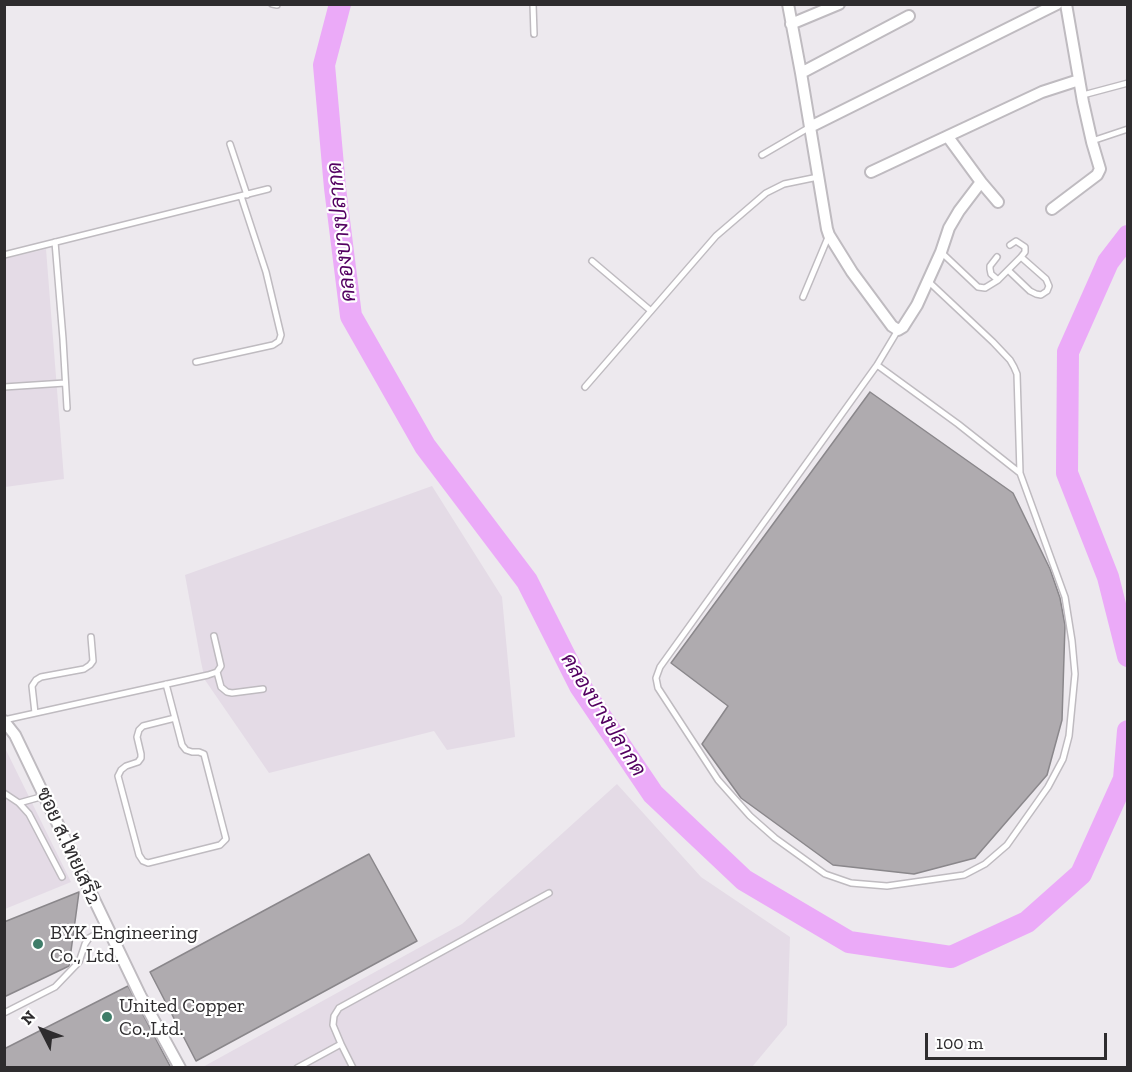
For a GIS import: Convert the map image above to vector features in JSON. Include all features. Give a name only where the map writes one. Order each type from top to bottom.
[{"type":"street","points":[[788,4],[829,235],[852,272],[892,326],[898,330],[910,318],[959,211],[981,182]]},
{"type":"street","points":[[791,24],[839,4]]},
{"type":"street","points":[[810,127],[1057,4]]},
{"type":"street","points":[[1052,209],[1097,175],[1100,169],[1082,96],[1066,4]]},
{"type":"street","points":[[801,73],[909,16]]},
{"type":"street","points":[[872,172],[1042,92],[1079,80]]},
{"type":"street","points":[[948,137],[998,202]]},
{"type":"street","name":"ซอย ส.ไทยเสรี2","points":[[4,720],[15,735],[140,995],[180,1068]]},
{"type":"lane","points":[[272,4],[277,5]]},
{"type":"lane","points":[[533,4],[534,34]]},
{"type":"lane","points":[[1082,96],[1128,83]]},
{"type":"lane","points":[[762,155],[810,127]]},
{"type":"lane","points":[[1092,142],[1128,129]]},
{"type":"lane","points":[[196,362],[273,345],[279,341],[280,335],[266,272],[230,144]]},
{"type":"lane","points":[[585,387],[716,236],[766,193],[784,184],[818,177]]},
{"type":"lane","points":[[4,255],[268,189]]},
{"type":"lane","points":[[803,297],[829,235]]},
{"type":"lane","points":[[55,242],[67,408]]},
{"type":"lane","points":[[941,252],[978,286],[986,288],[998,280],[1025,252],[1025,248],[1018,242],[1010,244]]},
{"type":"lane","points":[[997,257],[990,269],[991,274],[998,280]]},
{"type":"lane","points":[[1008,270],[1030,291],[1041,295],[1047,291],[1049,286],[1046,279],[1021,257]]},
{"type":"lane","points":[[592,261],[651,311]]},
{"type":"lane","points":[[898,330],[877,365],[660,667],[656,678],[658,688],[718,780],[750,816],[775,838],[825,874],[851,883],[887,886],[964,875],[985,864],[1007,845],[1048,787],[1063,759],[1069,736],[1075,674],[1065,597],[1020,473],[1017,374],[1010,360],[993,342],[928,281]]},
{"type":"lane","points":[[877,365],[1020,473]]},
{"type":"lane","points":[[4,387],[65,383]]},
{"type":"lane","points":[[4,720],[217,672],[221,666],[214,636]]},
{"type":"lane","points":[[35,713],[32,686],[36,680],[41,677],[84,669],[90,665],[93,661],[91,637]]},
{"type":"lane","points":[[217,672],[221,687],[227,692],[263,689]]},
{"type":"lane","points":[[166,684],[182,745],[186,750],[204,754],[226,839],[220,845],[148,863],[143,861],[139,855],[118,776],[126,766],[141,759],[137,737],[139,730],[143,726],[174,718]]},
{"type":"lane","points":[[4,793],[19,803],[29,814],[62,877]]},
{"type":"lane","points":[[19,803],[45,796]]},
{"type":"lane","points":[[353,1068],[333,1025],[334,1016],[339,1008],[549,893]]},
{"type":"lane","points":[[4,1013],[55,987],[79,962],[89,938],[107,928]]},
{"type":"lane","points":[[297,1068],[340,1044]]},
{"type":"shaded area","points":[[46,249],[64,479],[5,487],[4,259]]},
{"type":"shaded area","points":[[432,486],[502,597],[515,737],[447,750],[434,731],[269,773],[205,680],[185,575]]},
{"type":"shaded area","points":[[4,746],[71,882],[5,909],[4,909]]},
{"type":"shaded area","points":[[617,784],[701,877],[790,937],[787,1025],[752,1067],[201,1068],[462,924]]},
{"type":"building","points":[[870,392],[1013,493],[1050,569],[1060,598],[1065,625],[1062,720],[1047,775],[975,858],[914,874],[833,865],[741,798],[702,744],[728,706],[671,663]]},
{"type":"building","points":[[369,854],[417,941],[196,1061],[150,972]]},
{"type":"building","name":"BYK Engineering Co., Ltd.","points":[[79,892],[69,966],[4,997],[4,922]]},
{"type":"building","name":"United Copper Co.,Ltd.","points":[[128,986],[171,1068],[4,1068],[4,1049]]},
{"type":"waterway","name":"คลองบางปลากด","points":[[340,4],[324,65],[335,188],[351,316],[425,446],[527,581],[580,686],[653,794],[744,880],[849,942],[951,957],[1027,922],[1081,874],[1124,779],[1128,731]]},
{"type":"waterway","name":"คลองบางปลากด","points":[[1128,236],[1108,262],[1068,352],[1067,473],[1108,577],[1128,656]]},
{"type":"place","name":"BYK Engineering Co., Ltd.","points":[[38,944]]},
{"type":"place","name":"United Copper Co.,Ltd.","points":[[107,1017]]}]
